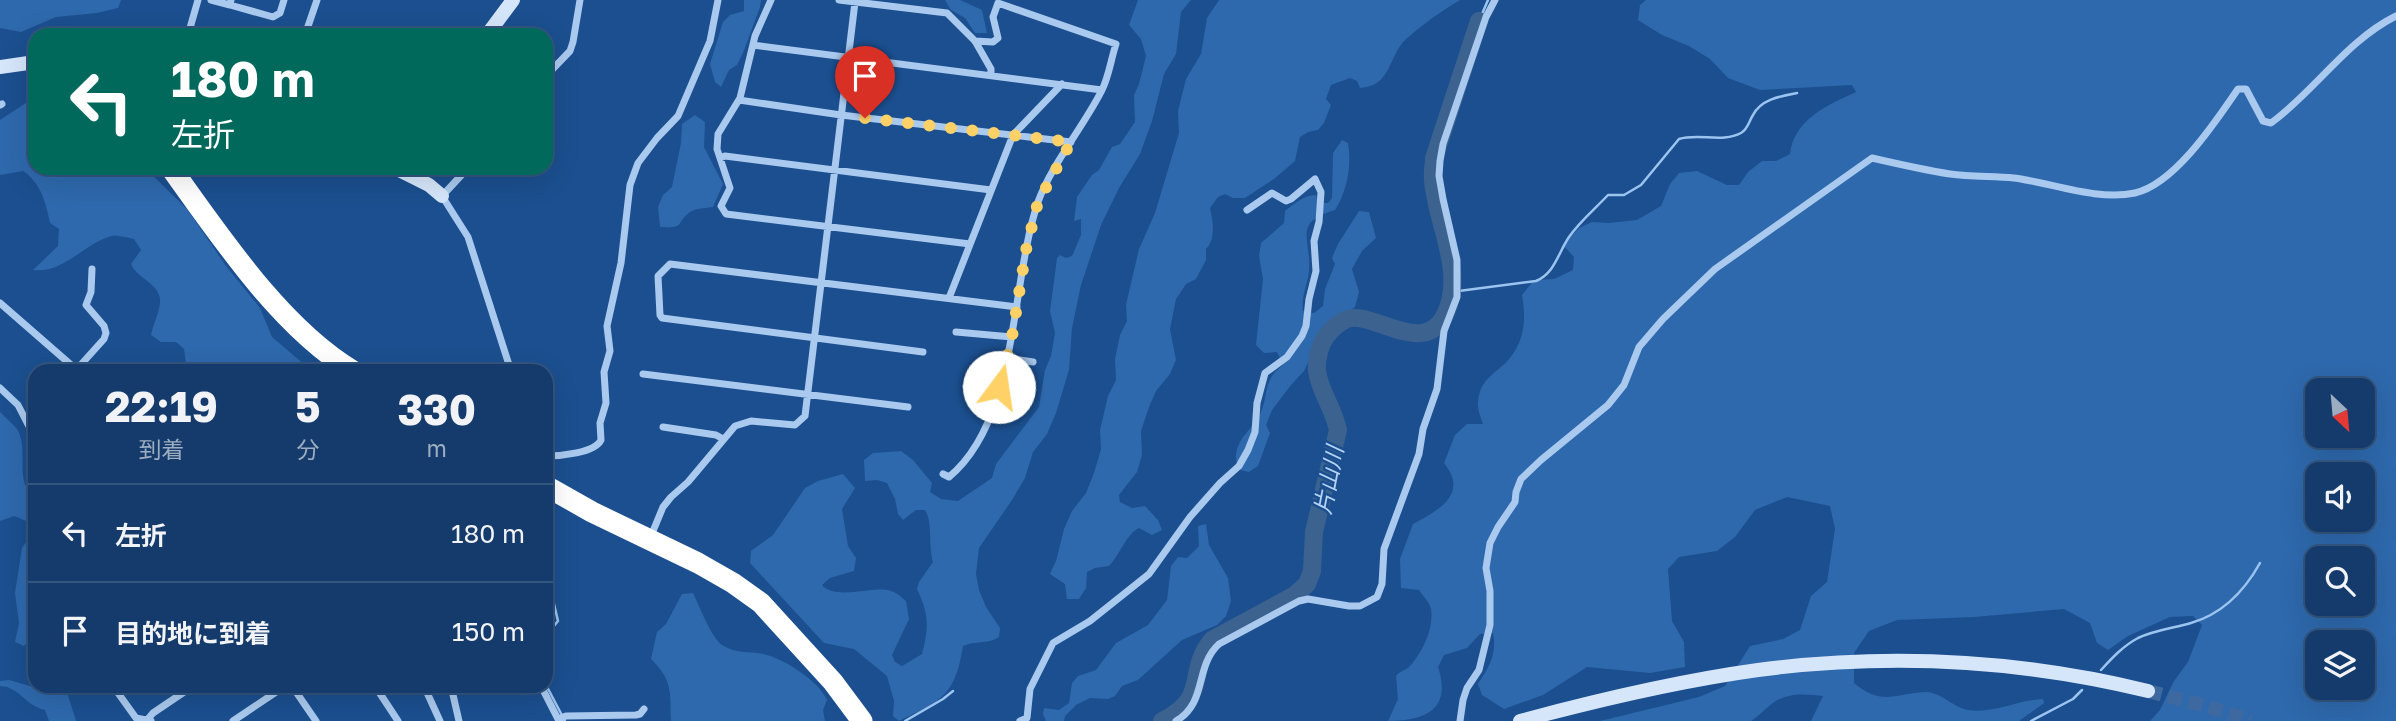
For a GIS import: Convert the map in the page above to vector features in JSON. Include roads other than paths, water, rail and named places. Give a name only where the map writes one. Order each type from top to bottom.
[{"type":"highway","points":[[176,175],[263,290],[316,345],[343,364]]},
{"type":"highway","points":[[553,490],[733,583],[761,603],[833,682],[862,721]]},
{"type":"main road","points":[[492,28],[513,0]]},
{"type":"main road","points":[[0,67],[28,63]]},
{"type":"main road","points":[[410,175],[429,184],[442,196]]},
{"type":"main road","points":[[1520,721],[1663,686],[1774,669],[1860,662],[1930,661],[2029,669],[2098,679],[2148,691]]},
{"type":"street","points":[[190,28],[198,0]]},
{"type":"street","points":[[211,0],[230,3],[273,18],[280,13],[284,0]]},
{"type":"street","points":[[307,28],[317,0]]},
{"type":"street","points":[[553,69],[570,51],[580,0]]},
{"type":"street","points":[[553,456],[594,448],[601,440],[600,423],[606,402],[604,372],[610,351],[607,326],[621,263],[630,185],[638,163],[678,116],[710,41],[718,0]]},
{"type":"street","points":[[771,0],[753,46],[739,100],[718,134],[717,149],[730,188],[721,206],[726,214],[970,244]]},
{"type":"street","points":[[839,0],[947,13],[975,41],[991,75]]},
{"type":"street","points":[[1176,721],[1187,715],[1195,703],[1210,652],[1219,644],[1299,601],[1308,599],[1360,606],[1377,597],[1382,584],[1384,549],[1419,454],[1423,429],[1437,388],[1444,331],[1457,298],[1457,260],[1439,176],[1443,144],[1486,17],[1495,0]]},
{"type":"street","points":[[649,540],[663,507],[671,496],[688,482],[740,422],[796,425],[801,423],[805,416],[855,2]]},
{"type":"street","points":[[943,474],[949,477],[963,465],[992,415],[1012,337],[1026,250],[1038,202],[1102,90],[1116,44],[998,2],[993,17],[998,38],[993,42],[979,39],[975,41]]},
{"type":"street","points":[[1460,721],[1463,700],[1467,688],[1479,670],[1490,625],[1490,591],[1486,568],[1490,543],[1515,502],[1521,479],[1608,405],[1624,385],[1639,347],[1663,319],[1715,269],[1872,158],[1952,174],[2014,178],[2081,191],[2136,193],[2156,182],[2191,155],[2238,89],[2246,89],[2263,121],[2271,124],[2336,61],[2384,22],[2396,16]]},
{"type":"street","points":[[753,46],[1102,90]]},
{"type":"street","points":[[949,298],[1013,135],[1062,84]]},
{"type":"street","points":[[739,100],[1071,142]]},
{"type":"street","points":[[720,158],[725,156],[991,190]]},
{"type":"street","points":[[462,175],[442,196],[468,237],[509,364]]},
{"type":"street","points":[[1026,720],[1030,688],[1053,643],[1090,621],[1149,574],[1190,517],[1239,466],[1255,432],[1257,403],[1265,373],[1287,357],[1302,336],[1316,271],[1314,241],[1319,222],[1321,192],[1318,180],[1313,180],[1291,200],[1286,201],[1272,194],[1247,210]]},
{"type":"street","points":[[923,352],[662,318],[658,276],[670,264],[1017,307]]},
{"type":"street","points":[[82,364],[104,339],[106,332],[86,305],[91,292],[92,269]]},
{"type":"street","points":[[0,303],[70,364]]},
{"type":"street","points":[[957,332],[1012,337]]},
{"type":"street","points":[[1007,358],[1033,362]]},
{"type":"street","points":[[643,374],[908,407]]},
{"type":"street","points":[[966,387],[979,384],[999,387]]},
{"type":"street","points":[[0,388],[18,405],[28,424]]},
{"type":"street","points":[[663,427],[716,435],[723,439]]},
{"type":"street","points":[[118,693],[136,718],[150,720],[153,713],[183,693]]},
{"type":"street","points":[[233,721],[275,693]]},
{"type":"street","points":[[297,693],[316,721]]},
{"type":"street","points":[[380,693],[398,721]]},
{"type":"street","points":[[427,693],[440,721]]},
{"type":"street","points":[[453,693],[459,721]]},
{"type":"street","points":[[545,693],[559,720],[566,716],[636,715],[644,709]]},
{"type":"waterway","name":"片山川","points":[[1479,21],[1488,0]]},
{"type":"waterway","name":"片山川","points":[[1162,721],[1187,703],[1204,652],[1212,640],[1295,595],[1307,584],[1312,571],[1314,532],[1338,430],[1317,371],[1319,352],[1327,335],[1344,320],[1358,318],[1411,333],[1424,332],[1436,327],[1445,315],[1451,299],[1451,265],[1435,196],[1434,158],[1479,21]]},
{"type":"waterway","points":[[1451,292],[1536,281],[1548,273],[1569,237],[1608,195],[1624,195],[1641,185],[1679,139],[1734,136],[1745,129],[1761,105],[1772,99],[1797,93]]},
{"type":"waterway","points":[[2101,670],[2123,648],[2138,638],[2213,614],[2232,600],[2260,563]]},
{"type":"waterway","points":[[553,600],[558,621],[553,627]]},
{"type":"waterway","points":[[2031,721],[2073,699],[2082,690]]},
{"type":"waterway","points":[[905,721],[953,691]]},
{"type":"waterway","points":[[550,693],[565,721]]},
{"type":"tunnel","points":[[2148,691],[2251,721]]}]
